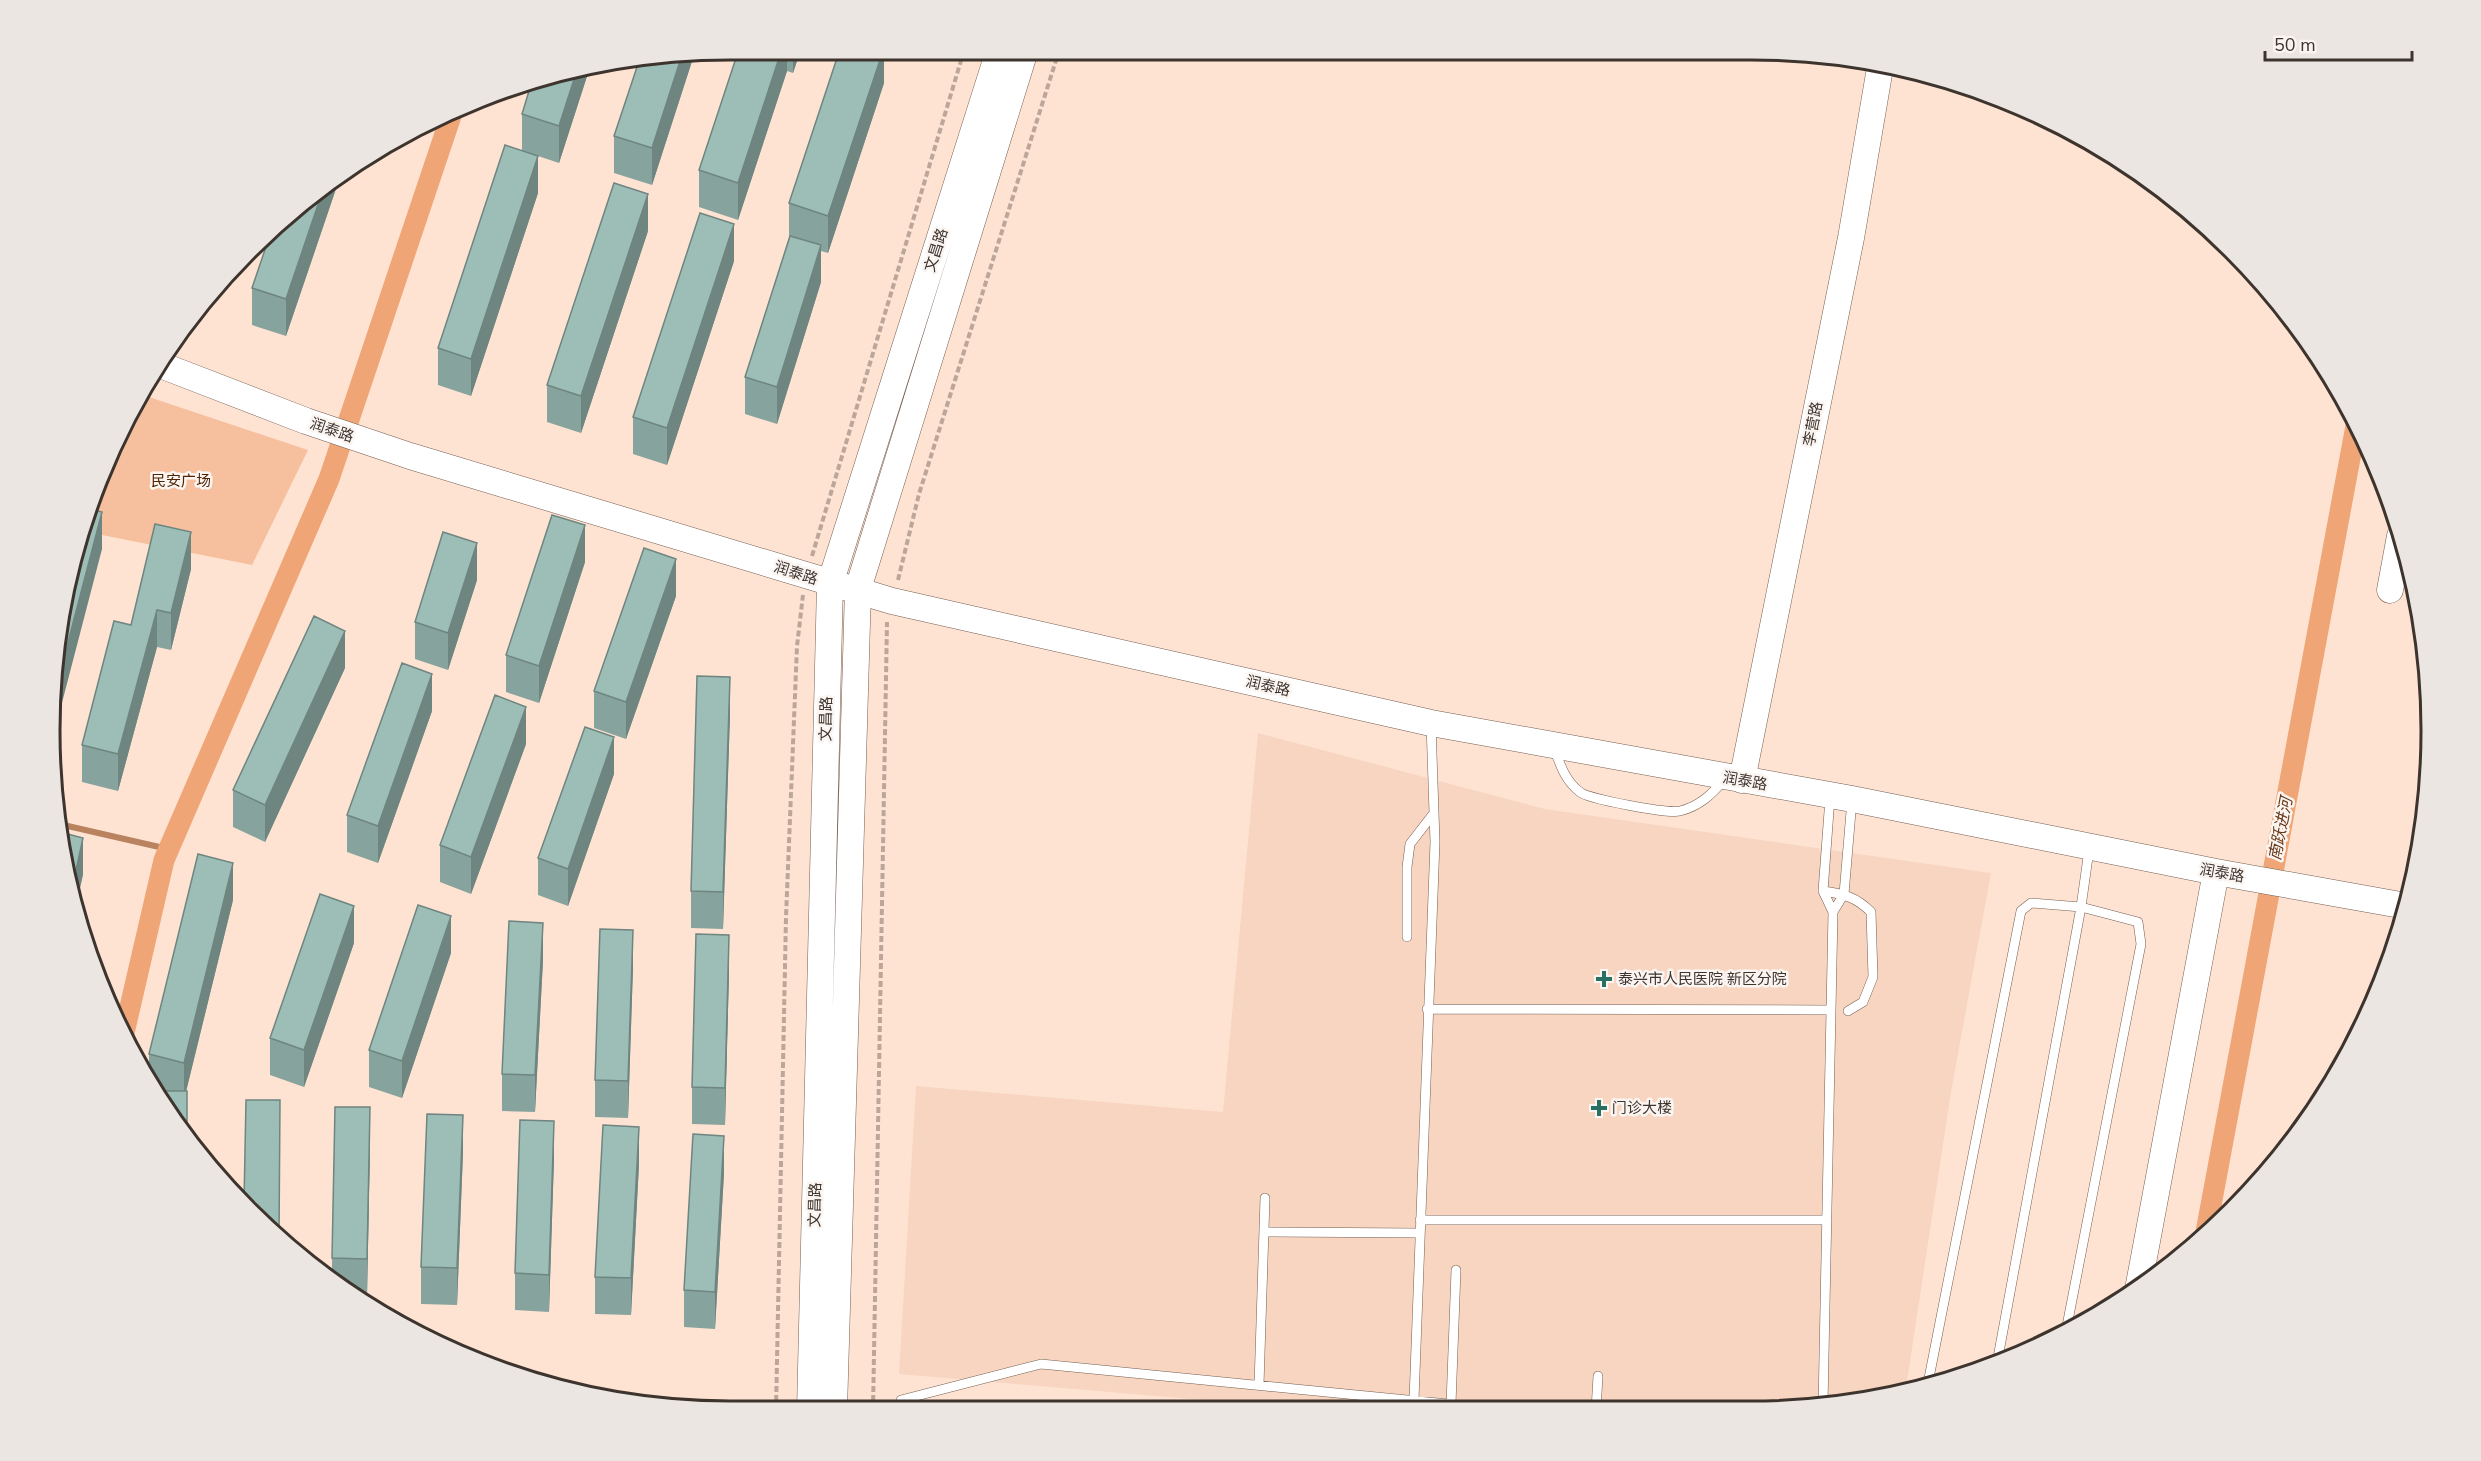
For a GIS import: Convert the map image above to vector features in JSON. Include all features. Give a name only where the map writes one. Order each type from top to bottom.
[{"type":"street","name":"文昌路","points":[[810,1401],[830,584],[996,60]]},
{"type":"street","name":"文昌路","points":[[834,1401],[858,589],[1022,60]]},
{"type":"street","name":"李营路","points":[[1734,779],[1851,238],[1879,73]]},
{"type":"street","name":"润泰路","points":[[167,368],[306,421],[410,456],[892,601],[1431,723],[1841,797],[2216,872],[2398,904]]},
{"type":"street","points":[[2390,590],[2397,553]]},
{"type":"street","points":[[2141,1275],[2216,872]]},
{"type":"lane","points":[[1414,1400],[1435,842],[1431,723]]},
{"type":"lane","points":[[1554,746],[1562,772],[1581,793],[1656,811],[1679,812],[1705,800],[1734,779]]},
{"type":"lane","points":[[1823,1397],[1833,912],[1823,891],[1841,797]]},
{"type":"lane","points":[[1833,912],[1844,894],[1841,797]]},
{"type":"lane","points":[[1407,937],[1407,867],[1410,844],[1434,813]]},
{"type":"lane","points":[[1999,1353],[2081,907],[2089,847]]},
{"type":"lane","points":[[1823,891],[1858,899],[1871,912],[1873,977],[1863,1002],[1848,1011]]},
{"type":"lane","points":[[1929,1376],[2021,911],[2031,903],[2081,907],[2138,922],[2140,944],[2068,1321]]},
{"type":"lane","points":[[1427,1009],[1831,1010]]},
{"type":"lane","points":[[1259,1385],[1265,1198]]},
{"type":"lane","points":[[1420,1220],[1827,1220]]},
{"type":"lane","points":[[1264,1232],[1419,1233]]},
{"type":"lane","points":[[1451,1401],[1456,1270]]},
{"type":"lane","points":[[901,1400],[1041,1364],[1423,1401]]},
{"type":"lane","points":[[1597,1401],[1598,1376]]},
{"type":"path","points":[[873,1401],[877,1298],[886,626],[919,494],[1056,60]]},
{"type":"shaded area","name":"泰兴市人民医院 新区分院","points":[[1258,733],[1545,809],[1991,873],[1951,1092],[1907,1382],[1838,1395],[1794,1400],[1212,1401],[899,1374],[916,1086],[1223,1112]]},
{"type":"green space","name":"民安广场","points":[[149,397],[308,450],[252,565],[91,533],[111,474]]},
{"type":"building","points":[[735,60],[778,60],[738,183],[699,170]]},
{"type":"building","points":[[836,60],[880,60],[828,216],[789,203]]},
{"type":"building","points":[[680,62],[652,148],[614,136],[637,67]]},
{"type":"building","points":[[574,79],[559,126],[522,114],[529,92]]},
{"type":"building","points":[[505,145],[538,156],[471,359],[438,348]]},
{"type":"building","points":[[614,183],[648,194],[581,396],[547,385]]},
{"type":"building","points":[[319,201],[286,299],[252,288],[266,247]]},
{"type":"building","points":[[700,213],[734,224],[667,428],[633,417]]},
{"type":"building","points":[[790,236],[821,245],[777,387],[745,377]]},
{"type":"building","points":[[98,511],[102,512],[65,655],[73,600],[83,557]]},
{"type":"building","points":[[552,515],[585,525],[539,666],[506,655]]},
{"type":"building","points":[[155,524],[191,532],[171,613],[157,610],[118,754],[82,745],[114,621],[131,625]]},
{"type":"building","points":[[443,532],[477,543],[448,633],[415,622]]},
{"type":"building","points":[[644,548],[676,559],[626,702],[594,691]]},
{"type":"building","points":[[314,616],[345,631],[265,805],[233,790]]},
{"type":"building","points":[[402,663],[432,674],[378,826],[347,815]]},
{"type":"building","points":[[697,676],[730,677],[723,892],[691,891]]},
{"type":"building","points":[[495,695],[526,707],[471,857],[440,845]]},
{"type":"building","points":[[585,727],[614,737],[568,869],[538,858]]},
{"type":"building","points":[[69,834],[83,838],[76,872]]},
{"type":"building","points":[[198,854],[233,863],[184,1063],[149,1054]]},
{"type":"building","points":[[320,894],[354,906],[304,1050],[270,1038]]},
{"type":"building","points":[[418,905],[451,916],[402,1061],[369,1050]]},
{"type":"building","points":[[509,921],[543,923],[535,1075],[502,1074]]},
{"type":"building","points":[[600,929],[633,930],[628,1081],[595,1080]]},
{"type":"building","points":[[696,934],[729,935],[725,1088],[692,1087]]},
{"type":"building","points":[[166,1091],[187,1091],[187,1122]]},
{"type":"building","points":[[246,1100],[280,1100],[279,1227],[244,1192]]},
{"type":"building","points":[[335,1107],[370,1107],[367,1259],[332,1258]]},
{"type":"building","points":[[427,1114],[463,1115],[457,1268],[421,1267]]},
{"type":"building","points":[[520,1120],[554,1121],[549,1275],[515,1273]]},
{"type":"building","points":[[603,1125],[639,1127],[631,1278],[595,1277]]},
{"type":"building","points":[[693,1134],[724,1136],[715,1292],[684,1290]]},
{"type":"waterway","points":[[127,1022],[164,860],[329,479],[449,122]]},
{"type":"waterway","name":"南跃进河","points":[[2208,1221],[2354,438]]},
{"type":"waterway","points":[[67,826],[168,849]]},
{"type":"place","name":"泰兴市人民医院 新区分院","points":[[1604,979]]},
{"type":"place","name":"门诊大楼","points":[[1599,1108]]}]
